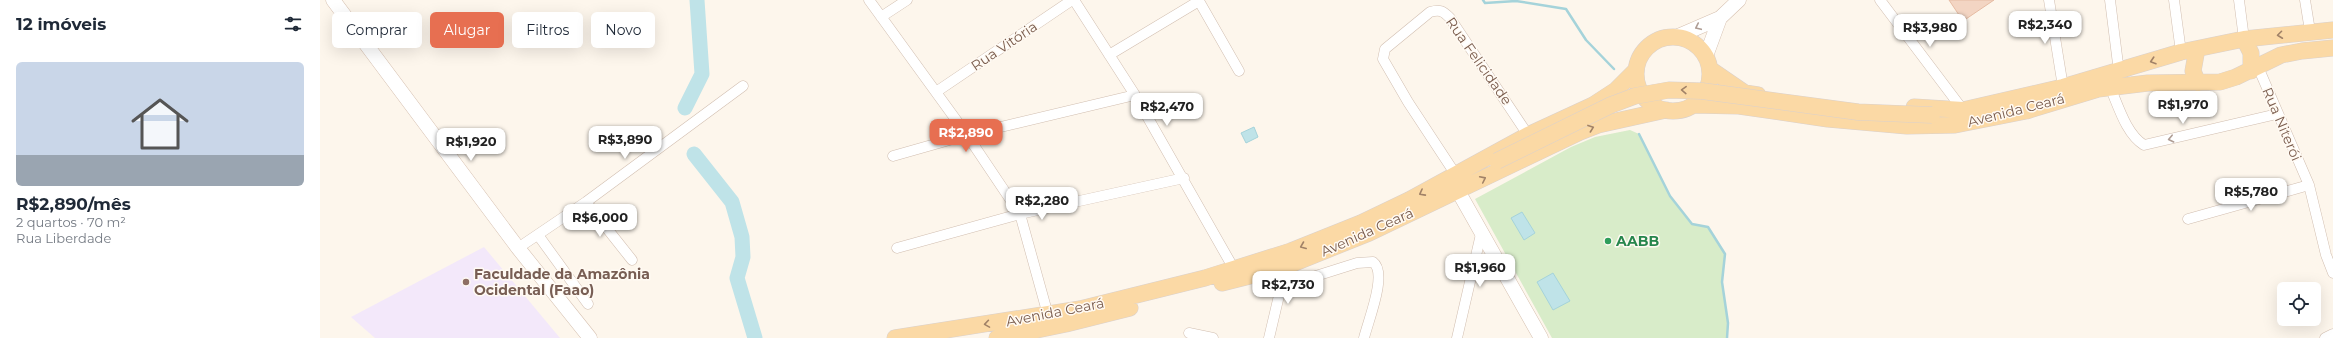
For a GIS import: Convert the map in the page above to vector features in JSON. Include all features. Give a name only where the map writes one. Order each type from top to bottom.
[{"type":"main road","name":"Avenida Ceará","points":[[1708,63],[1745,93],[1818,102],[1961,110],[2063,87],[2189,51],[2244,39],[2310,31],[2333,30]]},
{"type":"main road","points":[[1676,37],[1692,42],[1708,63],[1706,90],[1693,105],[1680,110],[1666,110],[1653,106],[1643,96],[1637,84],[1635,71],[1639,58],[1647,46],[1659,39],[1676,37]]},
{"type":"main road","points":[[2244,39],[2251,53],[2255,69]]},
{"type":"main road","name":"Avenida Ceará","points":[[1693,105],[1739,106],[1828,118],[1907,126],[1955,125],[2026,111],[2098,89],[2110,87],[2148,83],[2220,82],[2255,69],[2281,55],[2302,50],[2333,48]]},
{"type":"main road","points":[[2189,51],[2193,71],[2198,83]]},
{"type":"main road","points":[[1459,179],[1528,135],[1604,98],[1635,71]]},
{"type":"main road","points":[[1459,179],[1612,105],[1635,96],[1669,90],[1702,91],[1858,112],[1932,115],[1961,110]]},
{"type":"main road","name":"Avenida Ceará","points":[[997,338],[1198,280],[1291,251],[1361,223],[1459,179],[1598,125],[1666,110]]},
{"type":"main road","name":"Avenida Ceará","points":[[896,338],[964,328],[1052,322],[1282,268],[1369,234],[1459,179]]},
{"type":"main road","points":[[930,338],[964,328]]},
{"type":"street","points":[[333,0],[518,248],[590,338]]},
{"type":"street","points":[[869,0],[967,135],[1020,214],[1052,322]]},
{"type":"street","points":[[881,17],[907,0]]},
{"type":"street","points":[[1073,0],[1135,95],[1184,178],[1234,269]]},
{"type":"street","name":"Rua Vitória","points":[[936,92],[1073,0]]},
{"type":"street","points":[[1676,37],[1720,18],[1739,0]]},
{"type":"street","points":[[1880,0],[1961,110]]},
{"type":"street","points":[[2049,0],[2063,87]]},
{"type":"street","points":[[2110,0],[2119,72]]},
{"type":"street","points":[[2174,0],[2189,51]]},
{"type":"street","points":[[2239,0],[2244,39]]},
{"type":"street","points":[[2305,0],[2310,31]]},
{"type":"street","points":[[1109,55],[1199,1],[1239,71]]},
{"type":"street","name":"Rua Felicidade","points":[[1459,179],[1408,102],[1383,59],[1385,48],[1430,12],[1437,10],[1443,12],[1450,18],[1528,135]]},
{"type":"street","points":[[1708,63],[1720,18]]},
{"type":"street","name":"Rua Niterói","points":[[2255,69],[2309,185],[2326,255],[2333,273]]},
{"type":"street","points":[[518,248],[586,202],[743,86]]},
{"type":"street","points":[[2110,87],[2132,133],[2137,141],[2144,145],[2277,114]]},
{"type":"street","points":[[893,156],[967,135],[1135,95]]},
{"type":"street","points":[[897,248],[1020,214],[1184,178]]},
{"type":"street","points":[[1459,179],[1481,234],[1541,338]]},
{"type":"street","points":[[2188,219],[2309,185]]},
{"type":"street","points":[[586,202],[632,260]]},
{"type":"street","points":[[1457,338],[1481,234]]},
{"type":"street","points":[[538,235],[588,304]]},
{"type":"street","points":[[1281,287],[1357,263],[1373,262],[1378,270],[1379,282],[1364,338]]},
{"type":"street","points":[[1269,338],[1281,287],[1282,268]]},
{"type":"street","name":"Avenida Ceará","points":[[1027,338],[1052,322]]},
{"type":"street","points":[[1190,333],[1213,338]]},
{"type":"street","points":[[2325,338],[2333,334]]},
{"type":"shaded area","name":"Faculdade da Amazônia Ocidental (Faao)","points":[[484,247],[560,338],[375,338],[351,317]]},
{"type":"green space","name":"AABB","points":[[1630,130],[1639,134],[1670,196],[1692,224],[1708,227],[1725,254],[1722,282],[1728,323],[1727,338],[1552,338],[1475,199],[1571,147],[1595,137]]},
{"type":"water","points":[[1254,127],[1258,137],[1246,143],[1241,133]]},
{"type":"water","points":[[1522,212],[1535,233],[1524,240],[1511,218]]},
{"type":"water","points":[[1553,273],[1570,301],[1553,310],[1537,282]]},
{"type":"building","points":[[1949,0],[1994,0],[1963,21]]},
{"type":"waterway","points":[[685,108],[702,74],[697,0]]},
{"type":"waterway","points":[[1483,0],[1485,3],[1516,1],[1566,9],[1586,40],[1614,69]]},
{"type":"waterway","points":[[1639,134],[1670,196],[1692,224],[1708,227],[1725,254],[1722,282],[1728,323],[1727,338]]},
{"type":"waterway","points":[[694,154],[732,202],[742,237],[743,257],[737,278],[755,338]]},
{"type":"place","name":"AABB","points":[[1608,241]]},
{"type":"place","name":"Faculdade da Amazônia Ocidental (Faao)","points":[[466,282]]}]
